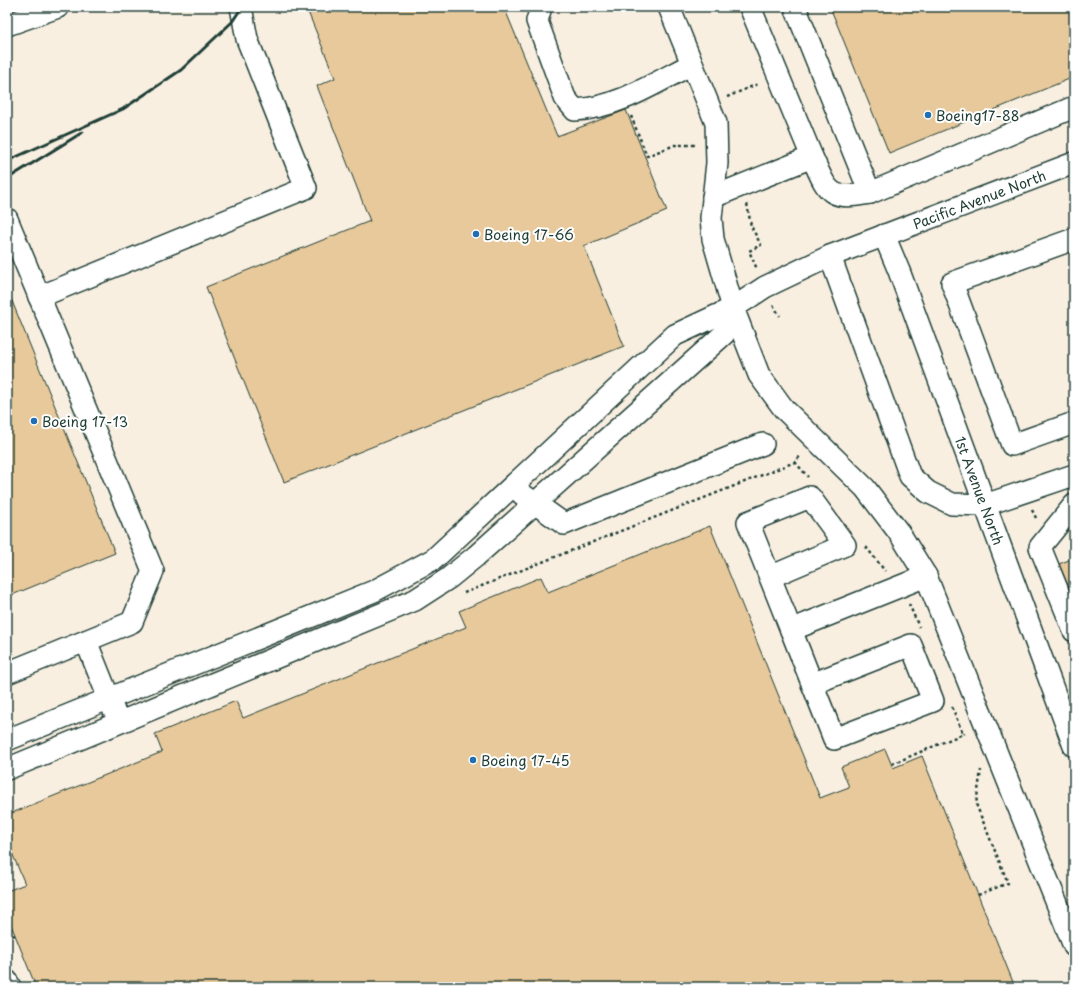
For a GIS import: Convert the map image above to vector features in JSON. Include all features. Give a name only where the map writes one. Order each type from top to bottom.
[{"type":"street","points":[[7,25],[58,7]]},
{"type":"street","points":[[40,297],[306,188],[247,39],[241,7]]},
{"type":"street","points":[[541,7],[537,21],[565,98],[575,110],[588,110],[624,98],[692,64]]},
{"type":"street","points":[[750,7],[812,158],[826,188],[836,195],[849,197],[870,193],[1074,107]]},
{"type":"street","points":[[795,7],[870,193]]},
{"type":"street","points":[[672,8],[692,64],[716,123],[717,163],[711,218],[713,239],[733,308],[759,375],[784,409],[865,488],[900,534],[926,576],[1074,946]]},
{"type":"street","points":[[713,197],[812,158]]},
{"type":"street","name":"Pacific Avenue North","points":[[7,740],[374,591],[414,571],[434,559],[675,335],[733,308],[765,287],[801,272],[830,256],[1074,163]]},
{"type":"street","points":[[7,219],[153,571],[132,622],[7,673]]},
{"type":"street","name":"1st Avenue North","points":[[884,235],[899,271],[1074,746]]},
{"type":"street","points":[[1074,239],[952,283],[1012,445],[1074,423]]},
{"type":"street","points":[[830,256],[910,476],[928,492],[952,504],[985,505],[1074,475]]},
{"type":"street","points":[[7,769],[415,600],[449,578],[724,334],[733,308]]},
{"type":"street","points":[[512,487],[564,524],[763,444]]},
{"type":"street","points":[[770,577],[845,546],[810,498],[748,522],[770,577],[812,684],[834,739],[933,701],[911,645],[812,684]]},
{"type":"street","points":[[1074,505],[1040,547],[1074,631]]},
{"type":"street","points":[[791,630],[926,576]]},
{"type":"street","points":[[86,641],[118,723]]},
{"type":"street","points":[[7,980],[10,987]]},
{"type":"path","points":[[624,98],[647,156],[675,145],[717,145]]},
{"type":"path","points":[[892,764],[985,725]]},
{"type":"path","points":[[978,895],[1008,883],[976,804],[981,767]]},
{"type":"path","points":[[7,938],[15,935]]},
{"type":"shaded area","points":[[7,7],[1074,7],[1074,987],[7,987]]},
{"type":"building","name":"Boeing 17-66","points":[[306,7],[504,7],[557,136],[626,110],[667,211],[584,246],[624,346],[284,482],[206,287],[370,221],[317,86],[335,78]]},
{"type":"building","name":"Boeing17-88","points":[[830,7],[1074,7],[1074,77],[889,153]]},
{"type":"building","name":"Boeing 17-13","points":[[7,289],[115,553],[7,597]]},
{"type":"building","name":"Boeing 17-45","points":[[710,526],[820,798],[849,787],[841,767],[885,749],[893,768],[922,756],[1015,987],[36,987],[7,915],[7,891],[25,884],[7,841],[7,815],[162,752],[155,734],[236,701],[243,718],[466,627],[459,611],[541,577],[548,592]]},
{"type":"building","points":[[1074,558],[1074,600],[1059,564]]},
{"type":"railway","points":[[7,161],[123,109],[181,70],[232,22],[242,7]]},
{"type":"railway","points":[[7,179],[83,132]]},
{"type":"place","name":"Boeing17-88","points":[[928,115]]},
{"type":"place","name":"Boeing 17-66","points":[[476,234]]},
{"type":"place","name":"Boeing 17-13","points":[[34,421]]},
{"type":"place","name":"Boeing 17-45","points":[[473,760]]}]
